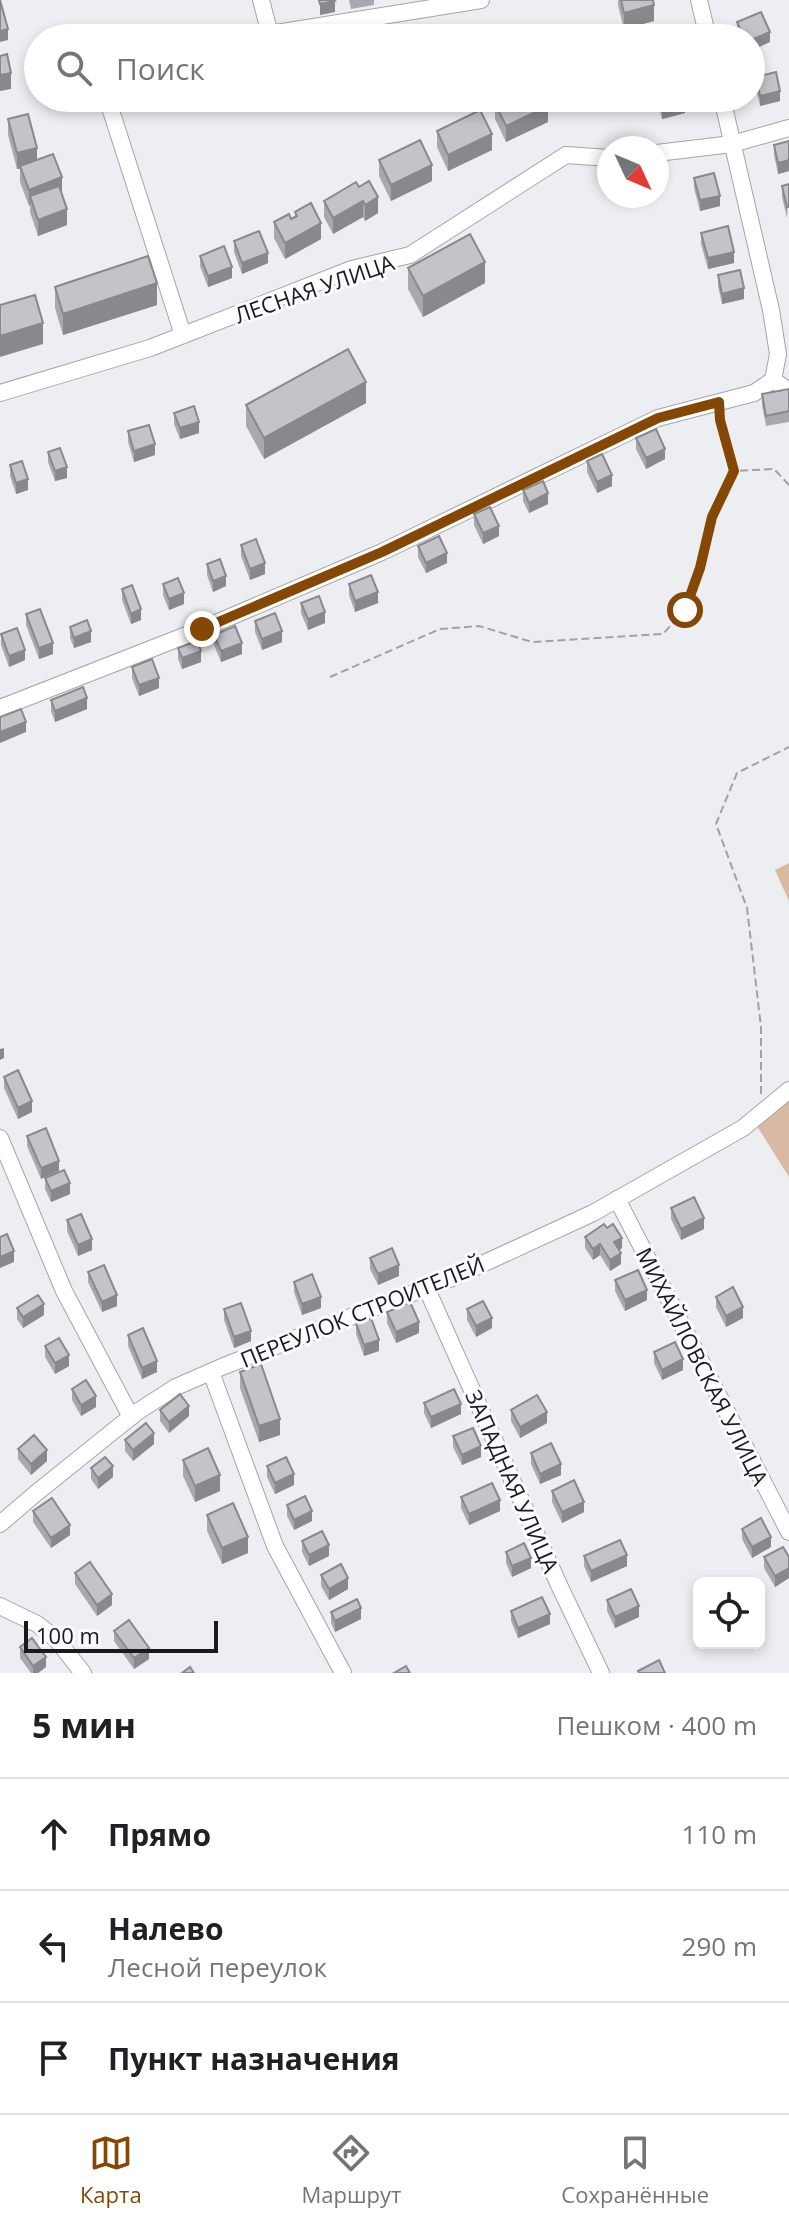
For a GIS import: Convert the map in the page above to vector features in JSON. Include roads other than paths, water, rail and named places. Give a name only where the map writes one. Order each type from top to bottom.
[{"type":"street","points":[[261,0],[267,24]]},
{"type":"street","points":[[332,24],[481,0]]},
{"type":"street","points":[[699,0],[705,24]]},
{"type":"street","points":[[111,112],[183,335]]},
{"type":"street","points":[[0,708],[202,629],[382,552],[658,418],[754,393],[773,380],[778,354],[771,310],[725,112]]},
{"type":"street","points":[[669,152],[732,144],[789,128]]},
{"type":"street","name":"ЛЕСНАЯ УЛИЦА","points":[[0,393],[150,348],[352,269],[410,255],[566,155],[597,157]]},
{"type":"street","points":[[773,380],[789,391]]},
{"type":"street","name":"ПЕРЕУЛОК СТРОИТЕЛЕЙ","points":[[0,1524],[131,1417],[176,1387],[426,1287],[593,1213],[743,1128],[789,1090]]},
{"type":"street","points":[[0,1138],[64,1291],[131,1417]]},
{"type":"street","name":"МИХАЙЛОВСКАЯ УЛИЦА","points":[[617,1199],[789,1532]]},
{"type":"street","name":"ЗАПАДНАЯ УЛИЦА","points":[[426,1287],[601,1673]]},
{"type":"street","points":[[211,1372],[275,1546],[343,1673]]},
{"type":"street","points":[[0,1606],[37,1624],[56,1639],[83,1673]]}]
